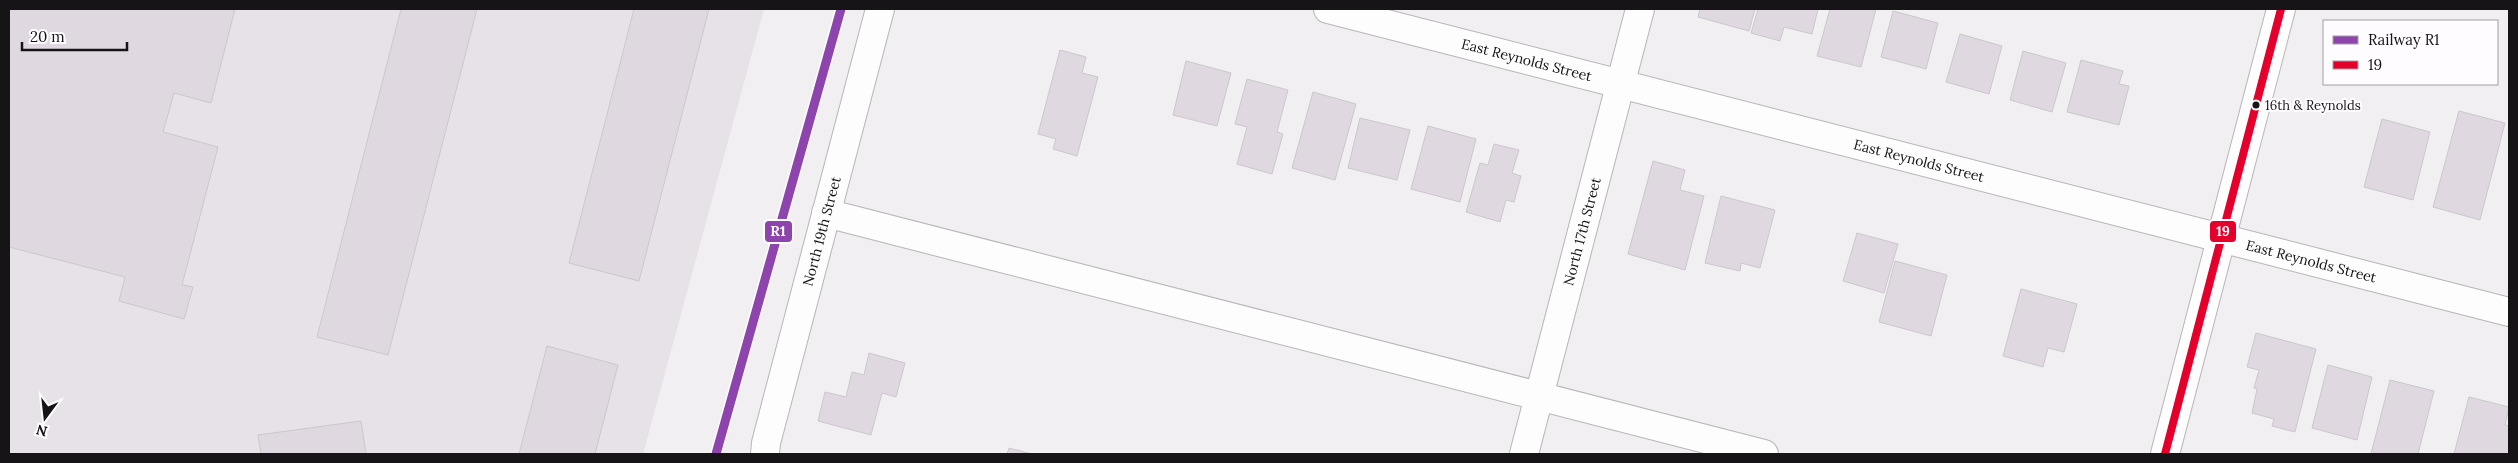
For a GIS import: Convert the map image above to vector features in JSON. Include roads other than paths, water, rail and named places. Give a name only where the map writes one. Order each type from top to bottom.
[{"type":"street","name":"North 19th Street","points":[[765,454],[766,443],[880,9]]},
{"type":"street","name":"East Reynolds Street","points":[[1328,9],[2509,312]]},
{"type":"street","name":"North 17th Street","points":[[1524,454],[1619,83],[1640,9]]},
{"type":"street","points":[[2165,454],[2281,9]]},
{"type":"street","points":[[826,213],[1764,454]]},
{"type":"rail line","name":"R1","points":[[716,454],[841,9]]},
{"type":"place","name":"16th & Reynolds","points":[[2256,105]]}]
